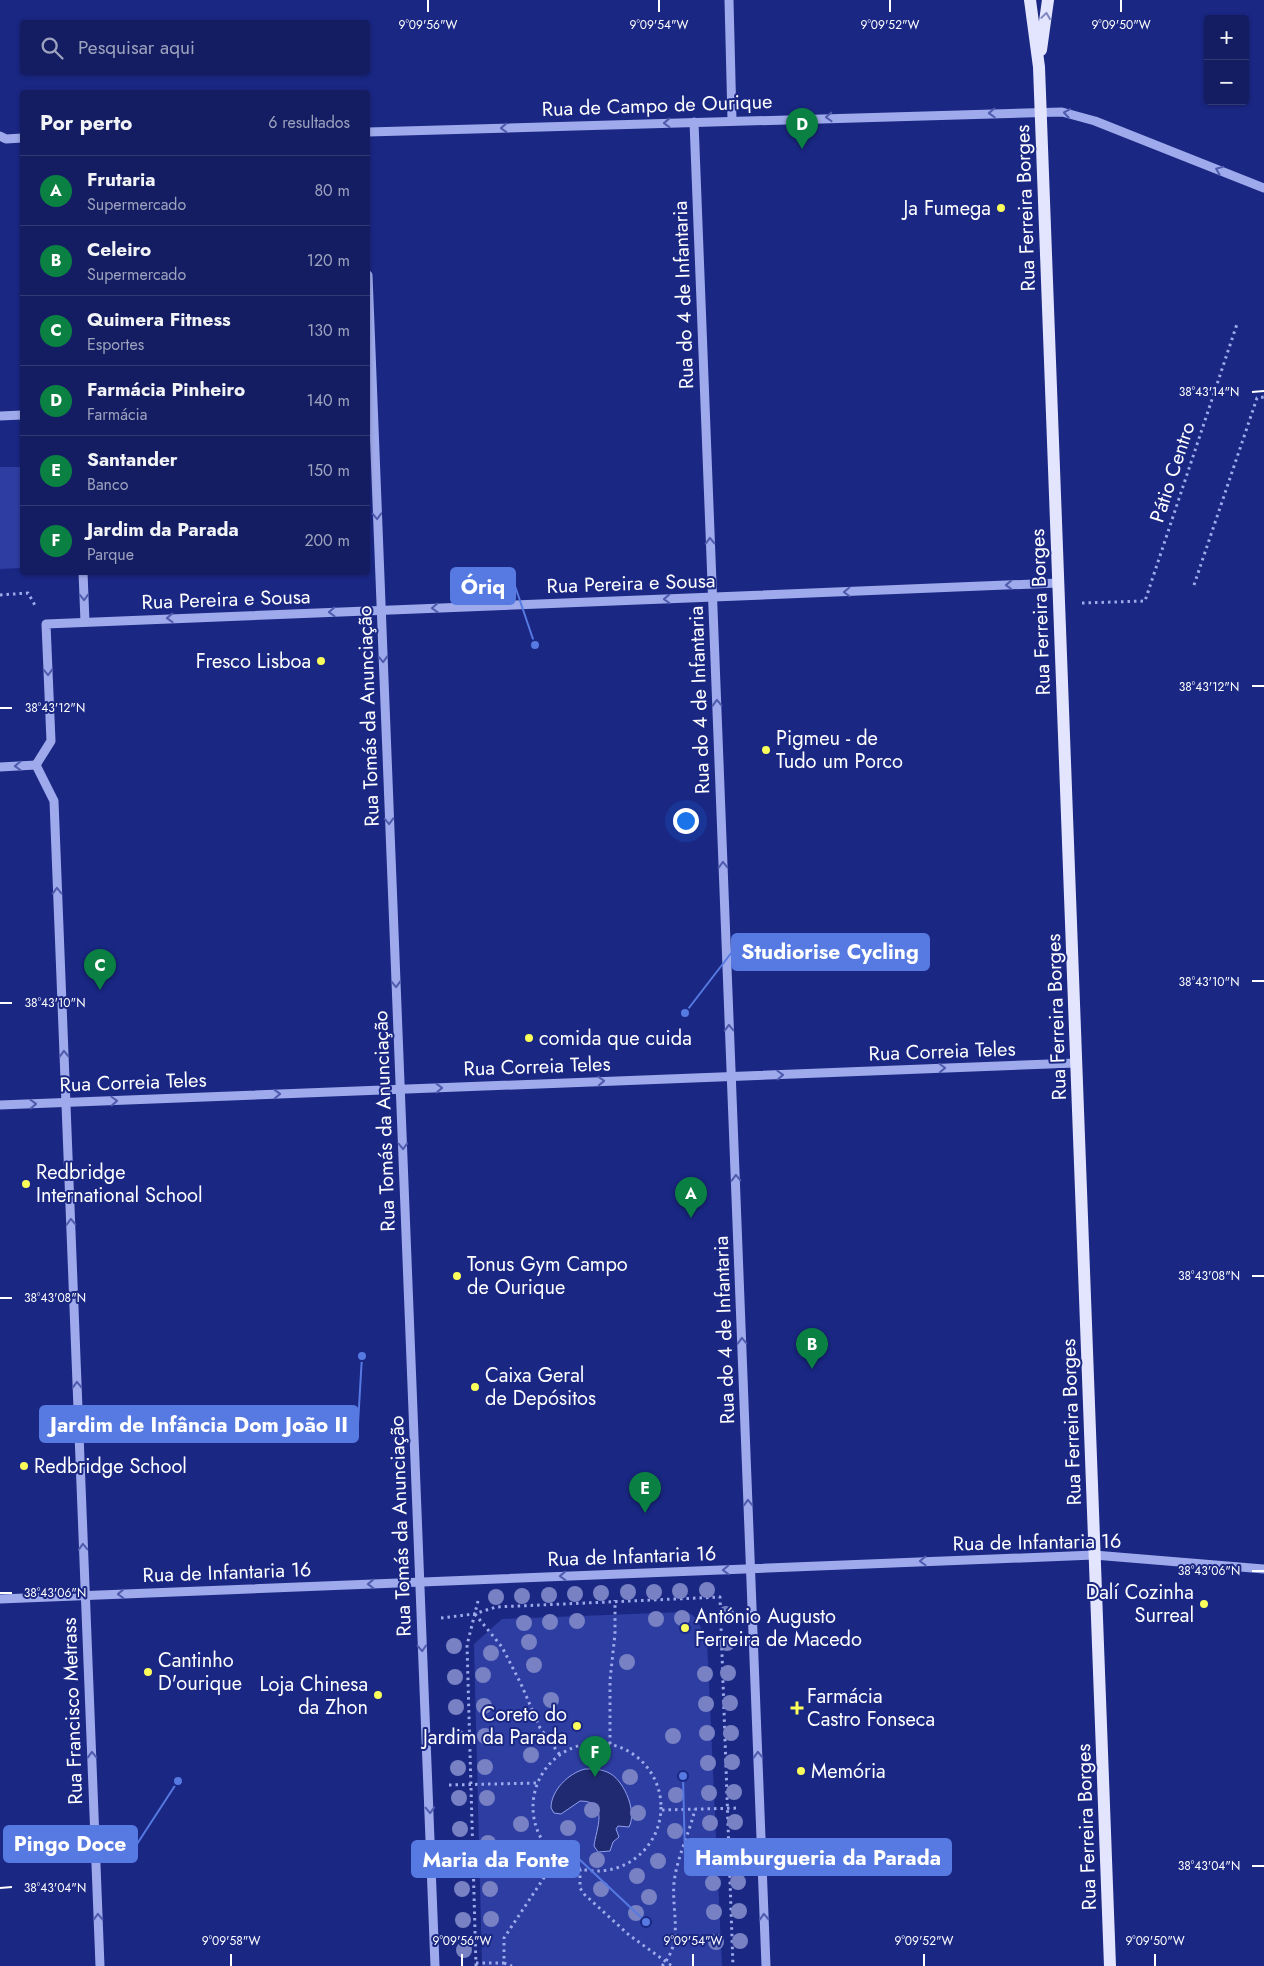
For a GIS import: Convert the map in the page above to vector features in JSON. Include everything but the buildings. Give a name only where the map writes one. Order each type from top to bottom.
[{"type":"main road","points":[[1030,0],[1039,67]]},
{"type":"main road","points":[[1039,67],[1048,0]]},
{"type":"main road","name":"Rua Ferreira Borges","points":[[1039,67],[1110,1966]]},
{"type":"street","points":[[729,0],[732,120]]},
{"type":"street","name":"Rua de Campo de Ourique","points":[[370,132],[1040,111],[1062,112],[1082,116],[1264,188]]},
{"type":"street","name":"Rua do 4 de Infantaria","points":[[694,122],[766,1966]]},
{"type":"street","points":[[0,136],[6,139],[20,138]]},
{"type":"street","name":"Rua Tomás da Anunciação","points":[[370,327],[435,1966]]},
{"type":"street","points":[[0,416],[20,415]]},
{"type":"street","points":[[83,575],[85,622]]},
{"type":"street","name":"Rua Pereira e Sousa","points":[[46,624],[1058,583]]},
{"type":"street","points":[[0,767],[36,766],[51,741],[46,624]]},
{"type":"street","name":"Rua Francisco Metrass","points":[[36,766],[54,801],[100,1966]]},
{"type":"street","name":"Rua Correia Teles","points":[[0,1105],[1076,1063]]},
{"type":"street","name":"Rua de Infantaria 16","points":[[0,1599],[1094,1555],[1264,1569]]},
{"type":"path","name":"Pátio Centro","points":[[1059,604],[1144,601],[1237,324]]},
{"type":"path","points":[[1194,586],[1257,398],[1264,397]]},
{"type":"path","points":[[0,595],[28,593],[46,624]]},
{"type":"path","points":[[610,1744],[610,1680],[615,1634],[614,1574]]},
{"type":"path","points":[[479,1594],[467,1645],[476,1964],[504,1963],[512,1966]]},
{"type":"path","points":[[421,1620],[474,1614],[496,1607],[720,1597],[733,1966]]},
{"type":"path","points":[[474,1614],[502,1647],[540,1728],[560,1755]]},
{"type":"path","points":[[592,1743],[610,1744],[624,1748],[637,1756],[648,1767],[656,1780],[661,1794],[662,1810],[660,1824],[655,1837],[636,1860],[623,1867],[609,1871],[594,1872],[580,1870],[567,1865],[557,1858],[545,1846],[537,1832],[533,1807],[537,1783],[547,1767],[560,1755],[575,1747],[592,1743]]},
{"type":"path","points":[[429,1786],[537,1783]]},
{"type":"path","points":[[662,1810],[759,1807]]},
{"type":"path","points":[[662,1966],[666,1962],[675,1942],[676,1921],[673,1896],[675,1875],[690,1828],[694,1808]]},
{"type":"path","points":[[504,1963],[504,1938],[557,1858]]},
{"type":"path","points":[[580,1870],[580,1888],[584,1894],[628,1935],[672,1966]]},
{"type":"shaded area","points":[[0,467],[20,467],[20,568],[0,569]]},
{"type":"shaded area","points":[[685,1612],[696,1619],[707,1642],[722,1966],[482,1966],[474,1644],[502,1619]]},
{"type":"shaded area","points":[[585,1769],[602,1770],[616,1778],[625,1791],[631,1806],[632,1814],[629,1827],[618,1826],[616,1829],[619,1837],[613,1842],[610,1851],[598,1852],[594,1846],[599,1817],[595,1806],[589,1802],[580,1801],[561,1814],[554,1813],[551,1808],[554,1795],[562,1783],[573,1774]]},
{"type":"place","name":"Farmácia Pinheiro","points":[[802,149]]},
{"type":"place","name":"Ja Fumega","points":[[1001,208]]},
{"type":"place","name":"Óriq","points":[[535,645]]},
{"type":"place","name":"Fresco Lisboa","points":[[321,661]]},
{"type":"place","name":"Pigmeu - de Tudo um Porco","points":[[766,750]]},
{"type":"place","name":"Quimera Fitness","points":[[100,990]]},
{"type":"place","name":"Studiorise Cycling","points":[[685,1013]]},
{"type":"place","name":"comida que cuida","points":[[529,1038]]},
{"type":"place","name":"Redbridge International School","points":[[26,1184]]},
{"type":"place","name":"Frutaria","points":[[691,1218]]},
{"type":"place","name":"Tonus Gym Campo de Ourique","points":[[457,1276]]},
{"type":"place","name":"Jardim de Infância Dom João II","points":[[362,1356]]},
{"type":"place","name":"Celeiro","points":[[812,1369]]},
{"type":"place","name":"Caixa Geral de Depósitos","points":[[475,1387]]},
{"type":"place","name":"Redbridge School","points":[[24,1466]]},
{"type":"place","name":"Santander","points":[[645,1513]]},
{"type":"place","name":"Dalí Cozinha Surreal","points":[[1204,1604]]},
{"type":"place","name":"António Augusto Ferreira de Macedo","points":[[685,1628]]},
{"type":"place","name":"Cantinho D'ourique","points":[[148,1672]]},
{"type":"place","name":"Loja Chinesa da Zhon","points":[[378,1695]]},
{"type":"place","name":"Farmácia Castro Fonseca","points":[[797,1708]]},
{"type":"place","name":"Coreto do Jardim da Parada","points":[[577,1726]]},
{"type":"place","name":"Memória","points":[[801,1771]]},
{"type":"place","name":"Hamburgueria da Parada","points":[[683,1776]]},
{"type":"place","name":"Jardim da Parada","points":[[595,1777]]},
{"type":"place","name":"Pingo Doce","points":[[178,1781]]},
{"type":"place","name":"Maria da Fonte","points":[[646,1922]]}]
